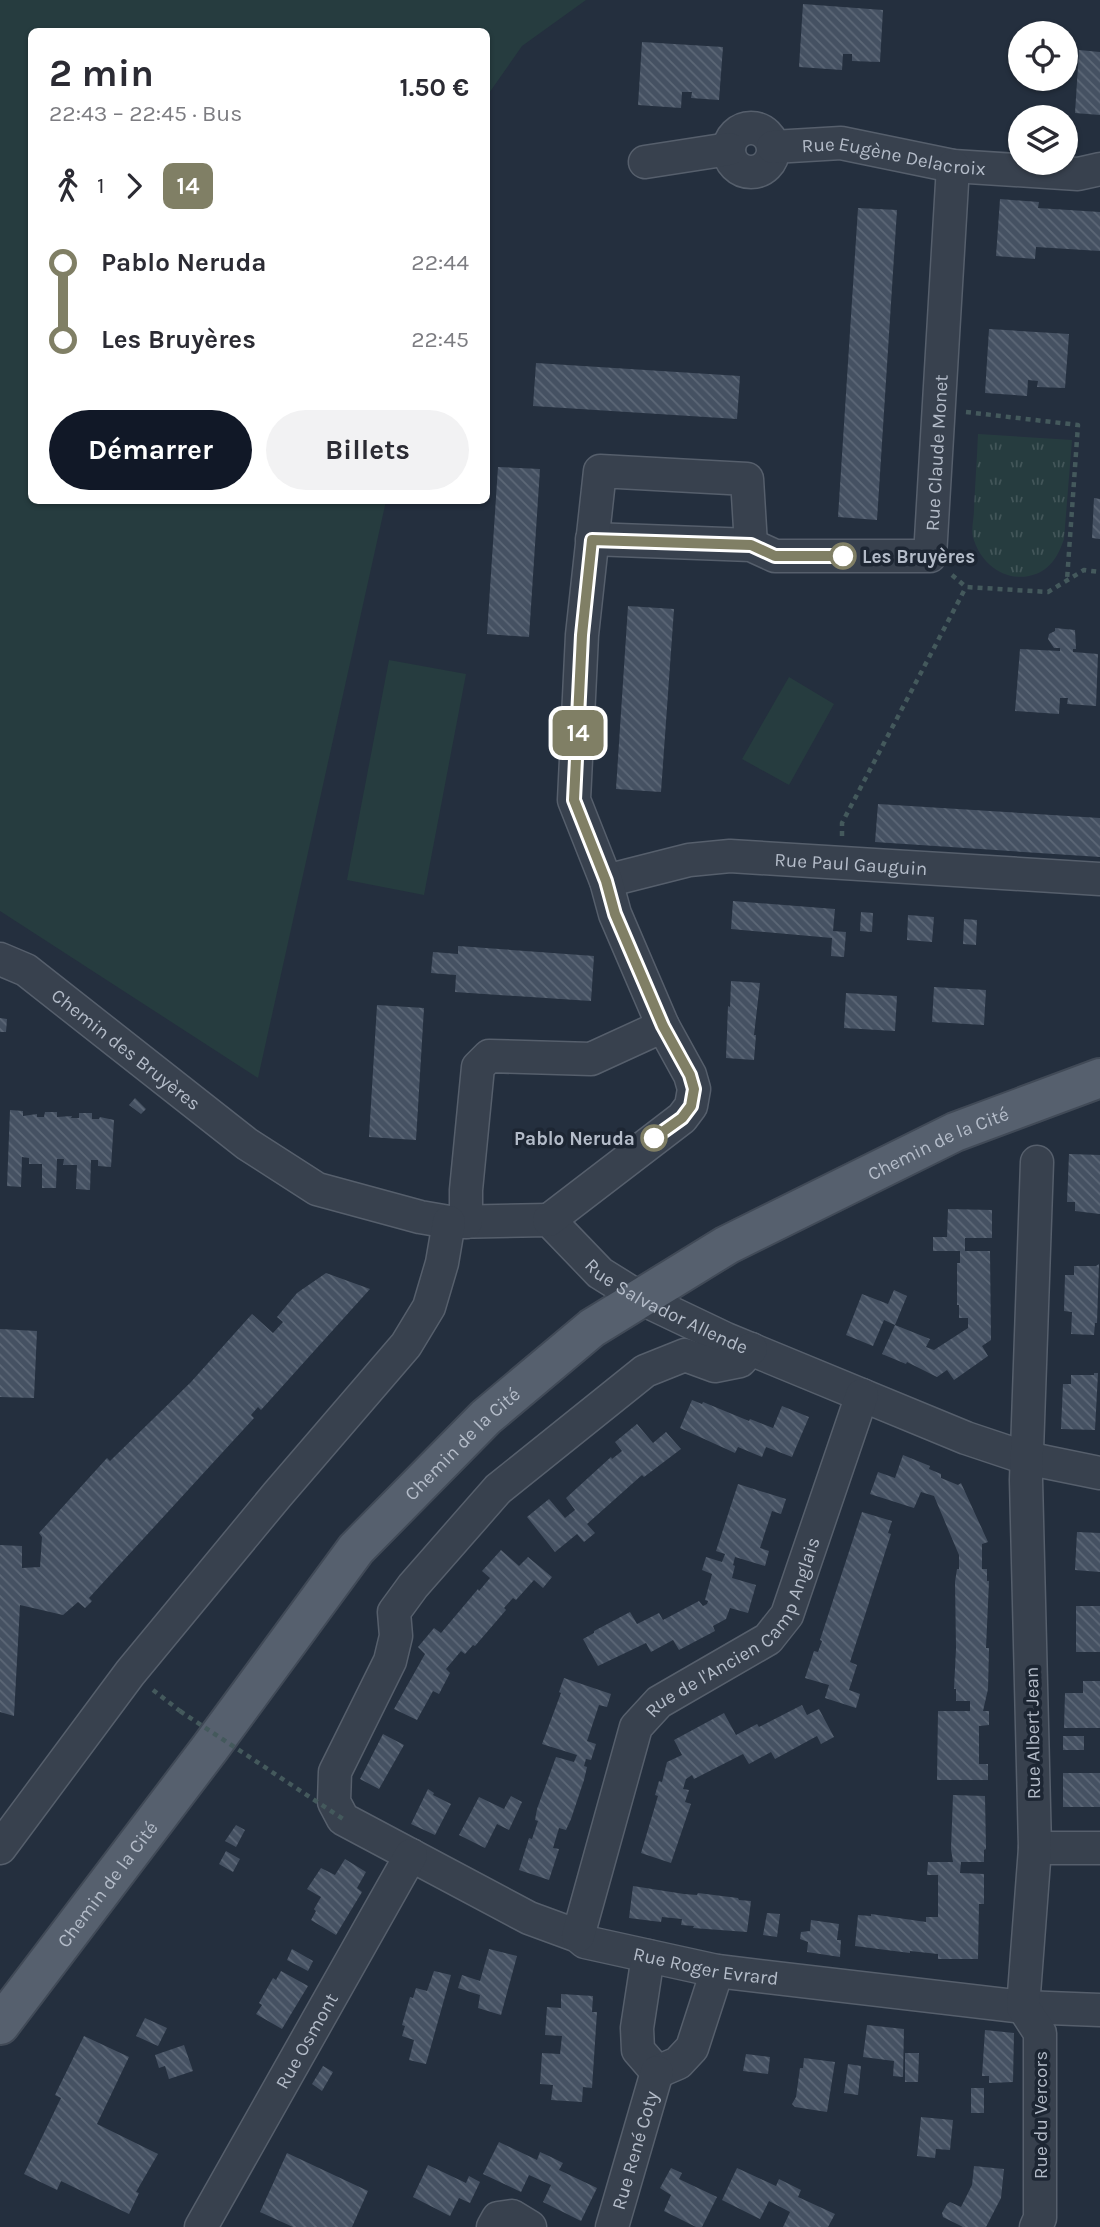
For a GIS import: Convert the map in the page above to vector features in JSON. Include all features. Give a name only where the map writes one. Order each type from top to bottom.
[{"type":"main road","name":"Chemin de la Cité","points":[[0,2025],[210,1748],[356,1549],[486,1417],[592,1328],[727,1245],[955,1132],[1100,1077]]},
{"type":"street","name":"Rue Eugène Delacroix","points":[[645,162],[729,149],[732,161],[740,169],[752,172],[762,169],[771,160],[773,147],[841,143],[953,166],[1078,174],[1100,169]]},
{"type":"street","name":"Rue Claude Monet","points":[[592,540],[751,545],[775,556],[930,556],[953,166]]},
{"type":"street","points":[[457,1222],[549,1220],[682,1118],[691,1106],[694,1089],[690,1075],[663,1026],[615,914],[606,881],[574,800],[582,635],[600,471],[747,478],[751,545]]},
{"type":"street","name":"Rue Paul Gauguin","points":[[606,881],[689,860],[730,856],[1100,879]]},
{"type":"street","name":"Chemin des Bruyères","points":[[0,959],[26,970],[247,1144],[317,1189],[419,1217],[457,1222]]},
{"type":"street","points":[[0,1848],[130,1673],[277,1495],[406,1345],[429,1307],[466,1190],[478,1067],[489,1056],[591,1059],[663,1026]]},
{"type":"street","name":"Rue Albert Jean","points":[[1023,2007],[1035,1849],[1026,1458],[1037,1162]]},
{"type":"street","name":"Rue Salvador Allende","points":[[549,1220],[600,1273],[639,1298],[751,1349],[966,1438],[1026,1458],[1100,1473]]},
{"type":"street","points":[[343,1819],[334,1802],[335,1772],[390,1661],[396,1636],[394,1612],[413,1586],[498,1489],[645,1371],[685,1355],[715,1366],[740,1362],[751,1349]]},
{"type":"street","name":"Rue de l'Ancien Camp Anglais","points":[[578,1936],[636,1727],[659,1702],[768,1639],[787,1615],[862,1395]]},
{"type":"street","name":"Rue Roger Evrard","points":[[343,1819],[529,1919],[578,1936],[584,1942],[717,1971],[1023,2007],[1100,2010]]},
{"type":"street","points":[[1035,1849],[1100,1848]]},
{"type":"street","name":"Rue Osmont","points":[[201,2227],[411,1855]]},
{"type":"street","name":"Rue René Coty","points":[[648,1956],[637,2028],[638,2050],[657,2072]]},
{"type":"street","name":"Rue René Coty","points":[[657,2072],[678,2063],[692,2048],[717,1971]]},
{"type":"street","name":"Rue du Vercors","points":[[1023,2007],[1040,2033],[1040,2218],[1036,2227]]},
{"type":"street","name":"Rue René Coty","points":[[621,2223],[657,2072]]},
{"type":"street","points":[[493,2227],[498,2218],[512,2216],[530,2227]]},
{"type":"path","points":[[939,409],[1078,425],[1067,580]]},
{"type":"path","points":[[930,556],[966,587],[1048,592],[1084,570],[1100,572]]},
{"type":"path","points":[[843,862],[842,823],[966,587]]},
{"type":"path","points":[[180,1711],[343,1819]]},
{"type":"green space","points":[[0,0],[586,0],[522,46],[490,92],[490,28],[28,28],[28,504],[385,504],[258,1078],[0,911]]},
{"type":"green space","points":[[978,434],[1072,440],[1064,539],[1052,563],[1036,574],[1019,577],[1002,573],[987,562],[976,546],[972,531]]},
{"type":"green space","points":[[389,660],[466,674],[424,895],[347,880]]},
{"type":"green space","points":[[789,677],[834,704],[789,785],[742,759]]},
{"type":"building","points":[[803,4],[883,10],[880,62],[852,61],[852,54],[843,54],[842,70],[799,67]]},
{"type":"building","points":[[642,42],[723,47],[719,100],[691,98],[692,92],[682,92],[681,108],[638,105]]},
{"type":"building","points":[[1079,50],[1100,52],[1100,115],[1078,113],[1078,105],[1076,105]]},
{"type":"building","points":[[1000,199],[1039,202],[1038,208],[1100,212],[1100,251],[1036,247],[1035,259],[996,256]]},
{"type":"building","points":[[858,208],[897,210],[877,520],[838,517]]},
{"type":"building","points":[[989,329],[1069,334],[1065,388],[1037,387],[1038,381],[1028,380],[1027,396],[985,393]]},
{"type":"building","points":[[536,363],[740,376],[737,419],[533,406]]},
{"type":"building","points":[[498,467],[540,469],[529,637],[487,634]]},
{"type":"building","points":[[1094,498],[1100,499],[1100,539],[1092,538]]},
{"type":"building","points":[[628,606],[674,609],[661,792],[616,789]]},
{"type":"building","points":[[1055,628],[1075,630],[1076,649],[1073,649],[1073,652],[1098,654],[1096,706],[1067,704],[1068,698],[1060,698],[1059,714],[1015,711],[1020,649],[1060,651],[1060,648],[1054,648],[1048,639]]},
{"type":"building","points":[[878,804],[1100,818],[1100,857],[875,842]]},
{"type":"building","points":[[733,901],[835,909],[833,931],[846,932],[844,957],[831,956],[832,938],[731,929]]},
{"type":"building","points":[[861,912],[873,913],[872,932],[860,931]]},
{"type":"building","points":[[908,915],[934,917],[932,942],[907,940]]},
{"type":"building","points":[[964,919],[977,920],[976,945],[963,944]]},
{"type":"building","points":[[458,946],[594,956],[591,1001],[455,992],[456,975],[431,973],[433,952],[458,954]]},
{"type":"building","points":[[731,981],[760,983],[754,1060],[726,1058]]},
{"type":"building","points":[[934,987],[986,990],[984,1025],[932,1022]]},
{"type":"building","points":[[846,993],[897,996],[895,1031],[844,1028]]},
{"type":"building","points":[[377,1005],[424,1008],[416,1140],[369,1137]]},
{"type":"building","points":[[0,1018],[7,1019],[6,1032],[0,1032]]},
{"type":"building","points":[[135,1098],[146,1109],[141,1114],[129,1105]]},
{"type":"building","points":[[10,1110],[23,1111],[23,1116],[37,1114],[37,1117],[44,1117],[45,1112],[57,1112],[57,1117],[72,1116],[71,1118],[79,1118],[79,1113],[92,1113],[92,1119],[100,1117],[114,1120],[111,1167],[98,1166],[98,1160],[91,1160],[90,1190],[76,1189],[77,1165],[63,1165],[64,1159],[57,1159],[56,1188],[42,1188],[42,1164],[29,1164],[29,1158],[22,1157],[21,1187],[7,1186]]},
{"type":"building","points":[[1069,1154],[1100,1155],[1100,1214],[1075,1211],[1075,1202],[1067,1202]]},
{"type":"building","points":[[948,1209],[992,1210],[992,1238],[965,1238],[965,1251],[990,1251],[991,1340],[982,1346],[988,1356],[954,1380],[947,1370],[937,1377],[907,1362],[906,1364],[882,1354],[895,1325],[930,1339],[926,1347],[934,1350],[968,1328],[968,1318],[959,1318],[957,1305],[957,1263],[960,1263],[960,1251],[933,1251],[933,1237],[947,1237]]},
{"type":"building","points":[[1099,1264],[1097,1323],[1094,1335],[1071,1334],[1072,1312],[1064,1311],[1065,1275],[1074,1275],[1074,1266]]},
{"type":"building","points":[[326,1273],[370,1289],[261,1410],[258,1407],[251,1415],[254,1418],[89,1598],[92,1601],[85,1608],[78,1602],[63,1615],[20,1605],[14,1716],[0,1712],[0,1545],[22,1546],[22,1568],[40,1567],[42,1537],[39,1533],[107,1458],[110,1461],[191,1382],[252,1314],[273,1333],[283,1322],[277,1317],[297,1293]]},
{"type":"building","points":[[894,1290],[907,1296],[895,1325],[884,1320],[873,1346],[846,1335],[862,1294],[888,1304]]},
{"type":"building","points":[[0,1329],[37,1331],[34,1398],[0,1397]]},
{"type":"building","points":[[1098,1373],[1095,1430],[1061,1429],[1063,1384],[1071,1384],[1071,1375]]},
{"type":"building","points":[[692,1400],[773,1428],[782,1406],[809,1417],[792,1457],[766,1447],[762,1457],[738,1447],[735,1453],[680,1428]]},
{"type":"building","points":[[637,1424],[653,1443],[666,1432],[681,1449],[644,1477],[642,1475],[587,1524],[595,1533],[584,1542],[577,1534],[555,1552],[527,1517],[549,1499],[565,1518],[575,1510],[566,1498],[611,1457],[612,1459],[622,1451],[615,1442]]},
{"type":"building","points":[[903,1455],[930,1466],[929,1469],[941,1474],[941,1478],[958,1485],[961,1483],[988,1542],[982,1544],[982,1569],[987,1569],[989,1581],[986,1648],[989,1648],[988,1689],[983,1711],[989,1711],[989,1725],[979,1726],[979,1764],[988,1764],[988,1780],[937,1780],[938,1711],[970,1711],[970,1701],[956,1701],[954,1689],[955,1582],[959,1555],[934,1496],[921,1492],[914,1508],[870,1494],[878,1472],[895,1478]]},
{"type":"building","points":[[738,1484],[786,1499],[781,1514],[772,1511],[760,1548],[769,1551],[765,1566],[735,1557],[732,1578],[756,1585],[748,1613],[730,1608],[726,1619],[713,1626],[715,1631],[679,1650],[673,1640],[651,1652],[646,1643],[598,1666],[583,1639],[594,1631],[630,1612],[637,1624],[659,1613],[663,1620],[699,1601],[703,1606],[707,1604],[708,1601],[705,1600],[712,1574],[702,1570],[706,1557],[722,1562],[725,1554],[716,1551]]},
{"type":"building","points":[[862,1512],[892,1521],[888,1533],[891,1534],[850,1662],[857,1665],[849,1690],[860,1694],[856,1708],[825,1698],[829,1685],[805,1678],[814,1651],[818,1652],[822,1641],[820,1640]]},
{"type":"building","points":[[1077,1532],[1100,1533],[1100,1572],[1075,1570]]},
{"type":"building","points":[[501,1550],[519,1566],[528,1557],[552,1577],[543,1588],[534,1580],[516,1600],[513,1598],[504,1608],[506,1610],[475,1646],[465,1654],[461,1651],[446,1669],[450,1673],[439,1694],[433,1691],[417,1720],[394,1709],[425,1654],[418,1647],[434,1628],[441,1633],[478,1589],[479,1591],[490,1578],[482,1571]]},
{"type":"building","points":[[1076,1606],[1100,1606],[1100,1652],[1076,1652]]},
{"type":"building","points":[[564,1678],[611,1694],[607,1707],[599,1705],[587,1741],[596,1744],[591,1760],[586,1759],[584,1780],[571,1819],[566,1830],[559,1828],[553,1848],[559,1849],[549,1880],[519,1870],[529,1838],[532,1839],[538,1821],[535,1820],[537,1809],[556,1757],[574,1762],[577,1755],[542,1744]]},
{"type":"building","points":[[1083,1681],[1100,1681],[1100,1728],[1064,1728],[1065,1693],[1083,1693]]},
{"type":"building","points":[[802,1705],[807,1715],[819,1709],[834,1737],[821,1744],[817,1736],[775,1759],[771,1752],[749,1764],[743,1754],[694,1779],[692,1775],[686,1779],[683,1789],[689,1790],[685,1802],[691,1804],[671,1863],[641,1853],[658,1796],[655,1795],[659,1781],[662,1782],[667,1762],[682,1755],[674,1740],[724,1713],[736,1735],[757,1724],[759,1727]]},
{"type":"building","points":[[383,1734],[404,1745],[379,1789],[360,1779]]},
{"type":"building","points":[[1063,1736],[1084,1736],[1084,1750],[1063,1750]]},
{"type":"building","points":[[1063,1773],[1100,1773],[1100,1807],[1063,1807]]},
{"type":"building","points":[[428,1789],[433,1795],[451,1804],[435,1835],[411,1824]]},
{"type":"building","points":[[953,1795],[985,1796],[984,1862],[961,1862],[960,1873],[984,1874],[984,1904],[979,1904],[978,1959],[938,1959],[938,1954],[855,1946],[858,1915],[871,1914],[926,1922],[926,1917],[938,1917],[938,1875],[927,1875],[928,1862],[953,1862]]},
{"type":"building","points":[[511,1796],[522,1802],[509,1830],[497,1824],[485,1848],[459,1835],[479,1797],[504,1809]]},
{"type":"building","points":[[236,1825],[245,1830],[236,1847],[225,1841]]},
{"type":"building","points":[[226,1851],[240,1859],[233,1872],[219,1864]]},
{"type":"building","points":[[345,1859],[366,1872],[357,1888],[362,1892],[336,1935],[311,1920],[321,1897],[307,1889],[321,1868],[335,1875]]},
{"type":"building","points":[[633,1886],[751,1901],[747,1932],[693,1928],[694,1926],[681,1925],[682,1919],[662,1917],[661,1922],[629,1918]]},
{"type":"building","points":[[767,1913],[780,1914],[777,1937],[763,1935]]},
{"type":"building","points":[[811,1920],[839,1924],[837,1940],[841,1940],[840,1957],[807,1952],[808,1942],[800,1939],[801,1932],[810,1931]]},
{"type":"building","points":[[292,1949],[313,1961],[308,1971],[287,1960]]},
{"type":"building","points":[[489,1949],[517,1956],[501,2015],[478,2008],[480,1995],[458,1988],[462,1975],[480,1981]]},
{"type":"building","points":[[281,1971],[308,1986],[282,2029],[256,2014],[273,1978],[276,1980]]},
{"type":"building","points":[[434,1971],[451,1975],[426,2064],[409,2060],[414,2040],[402,2036],[405,2026],[402,2025],[410,1997],[413,1998],[416,1988],[427,1991]]},
{"type":"building","points":[[561,1994],[593,1996],[592,2012],[597,2012],[592,2088],[583,2087],[582,2102],[551,2100],[553,2085],[540,2084],[542,2053],[560,2054],[562,2036],[545,2035],[547,2007],[561,2008]]},
{"type":"building","points":[[145,2018],[167,2028],[158,2046],[136,2036]]},
{"type":"building","points":[[867,2025],[904,2029],[903,2077],[893,2076],[894,2061],[863,2057]]},
{"type":"building","points":[[985,2030],[1014,2033],[1013,2082],[989,2083],[989,2076],[982,2076]]},
{"type":"building","points":[[84,2036],[129,2057],[97,2124],[158,2154],[136,2192],[139,2193],[129,2214],[61,2181],[57,2190],[24,2174],[61,2098],[55,2095]]},
{"type":"building","points":[[184,2045],[193,2071],[169,2079],[165,2066],[159,2068],[155,2055]]},
{"type":"building","points":[[905,2053],[919,2053],[918,2082],[905,2082]]},
{"type":"building","points":[[746,2054],[770,2057],[768,2074],[743,2071]]},
{"type":"building","points":[[804,2058],[835,2062],[827,2112],[795,2107],[792,2104],[796,2097]]},
{"type":"building","points":[[848,2064],[861,2066],[858,2095],[844,2093]]},
{"type":"building","points":[[323,2066],[333,2072],[322,2091],[312,2084]]},
{"type":"building","points":[[971,2088],[984,2088],[984,2113],[971,2113]]},
{"type":"building","points":[[921,2117],[953,2120],[950,2150],[936,2149],[935,2158],[917,2156]]},
{"type":"building","points":[[499,2142],[537,2160],[540,2152],[551,2157],[563,2163],[559,2170],[597,2188],[581,2221],[543,2202],[551,2185],[529,2175],[521,2192],[483,2174]]},
{"type":"building","points":[[287,2153],[368,2191],[352,2227],[293,2227],[260,2212]]},
{"type":"building","points":[[428,2165],[466,2183],[469,2176],[480,2182],[470,2203],[459,2198],[450,2216],[413,2197]]},
{"type":"building","points":[[974,2166],[1004,2169],[1001,2198],[986,2227],[963,2227],[943,2217],[942,2213],[950,2202],[961,2207],[972,2185]]},
{"type":"building","points":[[671,2168],[682,2173],[679,2179],[717,2197],[702,2227],[696,2227],[664,2211],[671,2195],[660,2188]]},
{"type":"building","points":[[737,2168],[776,2186],[779,2179],[801,2190],[798,2197],[835,2214],[828,2227],[783,2227],[790,2212],[769,2201],[760,2219],[722,2200]]},
{"type":"bus line","name":"14","points":[[654,1138],[682,1118],[691,1106],[694,1089],[690,1075],[663,1026],[615,914],[606,881],[574,800],[582,635],[592,540],[751,545],[775,556],[843,556]]},
{"type":"place","name":"Les Bruyères","points":[[843,556]]},
{"type":"place","name":"Pablo Neruda","points":[[654,1138]]}]
